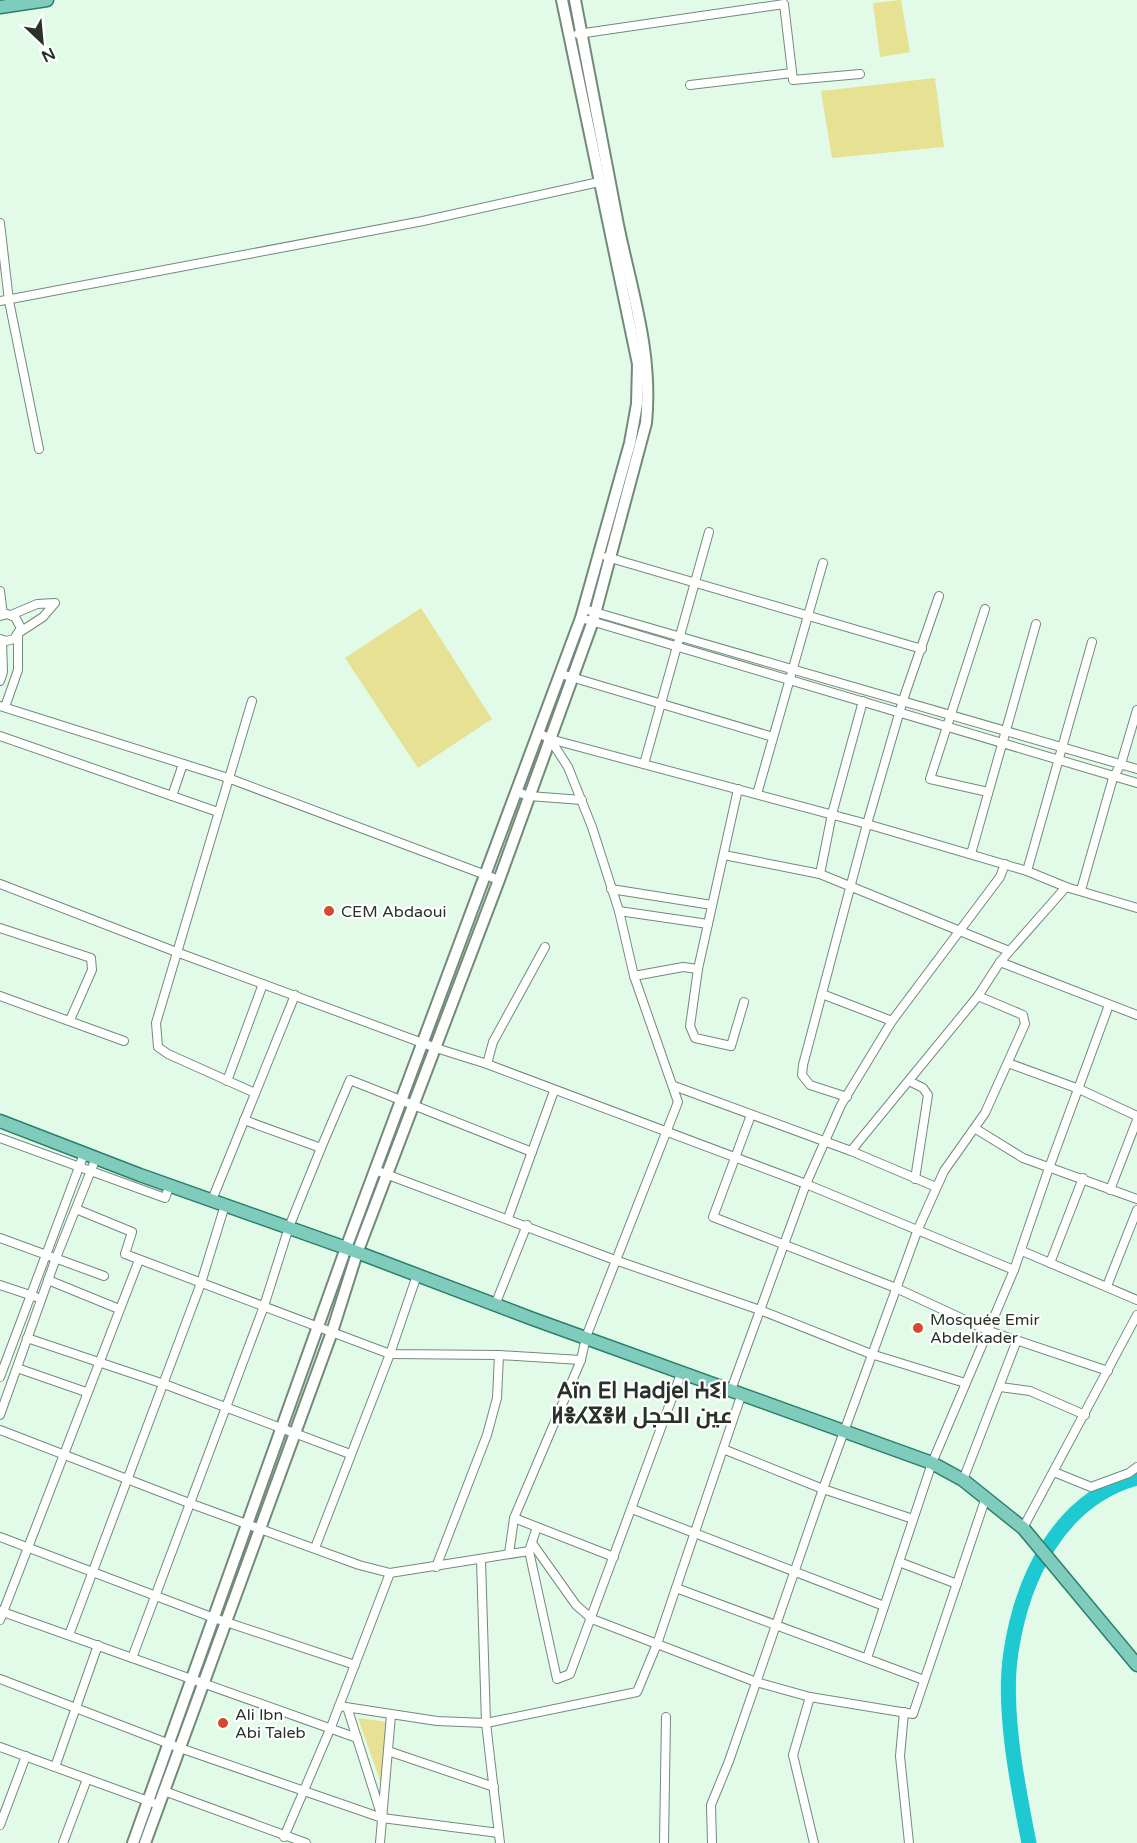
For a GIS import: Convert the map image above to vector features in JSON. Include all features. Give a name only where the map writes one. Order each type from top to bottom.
[{"type":"main road","points":[[0,7],[47,0]]},
{"type":"main road","points":[[145,1843],[153,1803],[164,1791],[192,1679],[282,1428],[352,1250],[388,1174],[499,880],[572,678],[605,556],[646,423],[649,391],[647,358],[576,35],[562,0]]},
{"type":"main road","points":[[575,0],[576,35],[599,182],[638,364],[637,404],[605,556]]},
{"type":"main road","points":[[133,1843],[153,1803],[174,1746],[204,1683],[332,1332],[375,1170],[561,674],[588,615]]},
{"type":"main road","points":[[0,1121],[495,1305],[932,1463],[963,1480],[1027,1533],[1137,1665]]},
{"type":"street","points":[[576,35],[784,2],[793,80],[860,74]]},
{"type":"street","points":[[690,85],[792,73]]},
{"type":"street","points":[[0,301],[423,221],[599,182]]},
{"type":"street","points":[[0,223],[9,301],[39,449]]},
{"type":"street","points":[[644,764],[709,532]]},
{"type":"street","points":[[605,556],[922,649]]},
{"type":"street","points":[[757,794],[823,563]]},
{"type":"street","points":[[0,591],[5,615],[20,624],[18,670],[3,706],[228,778],[499,880]]},
{"type":"street","points":[[847,1097],[810,1085],[802,1075],[867,824],[903,700],[939,596]]},
{"type":"street","points":[[0,681],[3,672],[1,639],[10,640],[19,634],[43,617],[55,603],[37,604],[5,615]]},
{"type":"street","points":[[985,609],[930,779],[988,792]]},
{"type":"street","points":[[588,615],[680,636],[1137,769]]},
{"type":"street","points":[[588,615],[677,645],[1002,742],[1113,778],[1137,783]]},
{"type":"street","points":[[971,854],[1036,624]]},
{"type":"street","points":[[1027,871],[1061,760],[1062,747],[1092,642]]},
{"type":"street","points":[[561,674],[773,736]]},
{"type":"street","points":[[252,701],[179,953],[156,1023],[158,1047],[255,1093]]},
{"type":"street","points":[[820,874],[832,814],[863,701]]},
{"type":"street","points":[[1081,890],[1113,778],[1121,764],[1137,710]]},
{"type":"street","points":[[539,733],[550,739],[832,814],[971,854],[1027,871],[1066,887],[1137,908]]},
{"type":"street","points":[[0,736],[218,812]]},
{"type":"street","points":[[508,1554],[514,1518],[581,1360],[586,1337],[678,1102],[634,976],[619,911],[582,800],[568,767],[550,739]]},
{"type":"street","points":[[172,796],[183,764]]},
{"type":"street","points":[[738,789],[698,969],[690,1026],[695,1038],[731,1046],[744,1002]]},
{"type":"street","points":[[517,792],[529,796],[582,800]]},
{"type":"street","points":[[724,855],[820,874],[1009,951]]},
{"type":"street","points":[[339,1706],[348,1710],[391,1715],[486,1723],[637,1692],[657,1644],[723,1449],[736,1391],[760,1310],[806,1184],[847,1097],[892,1021],[958,930],[1000,877],[1005,864]]},
{"type":"street","points":[[0,884],[179,953],[422,1043],[487,1064],[665,1133],[806,1184],[1014,1270]]},
{"type":"street","points":[[851,1151],[978,996],[1000,962],[1066,887]]},
{"type":"street","points":[[611,889],[712,905]]},
{"type":"street","points":[[619,911],[708,924]]},
{"type":"street","points":[[0,928],[91,958],[92,970],[70,1020]]},
{"type":"street","points":[[487,1064],[493,1042],[545,948]]},
{"type":"street","points":[[1000,962],[1137,1016]]},
{"type":"street","points":[[634,976],[683,967],[698,969]]},
{"type":"street","points":[[227,1081],[263,984]]},
{"type":"street","points":[[822,994],[892,1021]]},
{"type":"street","points":[[212,1200],[295,995]]},
{"type":"street","points":[[0,996],[124,1041]]},
{"type":"street","points":[[712,1843],[711,1805],[871,1354],[918,1229],[936,1187],[976,1129],[1025,1024],[1025,1018],[1018,1012],[978,996]]},
{"type":"street","points":[[867,1658],[932,1463],[1022,1251],[1048,1168],[1109,1005]]},
{"type":"street","points":[[1008,1063],[1079,1089],[1137,1118],[1110,1190]]},
{"type":"street","points":[[132,1658],[224,1407],[264,1306],[289,1227],[350,1080],[532,1152]]},
{"type":"street","points":[[909,1080],[927,1090],[928,1095],[915,1179]]},
{"type":"street","points":[[674,1086],[851,1151],[936,1187]]},
{"type":"street","points":[[508,1218],[554,1091]]},
{"type":"street","points":[[751,1115],[713,1217],[896,1288],[989,1331],[1108,1371]]},
{"type":"street","points":[[244,1120],[321,1149]]},
{"type":"street","points":[[976,1129],[1023,1158],[1137,1199]]},
{"type":"street","points":[[0,1138],[165,1198],[170,1185]]},
{"type":"street","points":[[0,1377],[79,1168],[90,1156]]},
{"type":"street","points":[[0,1415],[3,1395],[17,1368],[56,1258],[91,1172],[90,1156]]},
{"type":"street","points":[[375,1170],[527,1225],[615,1260],[760,1310],[871,1354],[965,1383]]},
{"type":"street","points":[[1050,1263],[1083,1178]]},
{"type":"street","points":[[69,1635],[201,1283],[225,1205]]},
{"type":"street","points":[[76,1209],[132,1232],[125,1254],[390,1354],[499,1355],[581,1360]]},
{"type":"street","points":[[1107,1286],[1137,1210]]},
{"type":"street","points":[[495,1305],[527,1225]]},
{"type":"street","points":[[0,1238],[104,1276]]},
{"type":"street","points":[[1022,1251],[1137,1300]]},
{"type":"street","points":[[139,1260],[1,1614],[69,1635],[357,1738]]},
{"type":"street","points":[[315,1548],[390,1354],[417,1275]]},
{"type":"street","points":[[48,1280],[119,1309]]},
{"type":"street","points":[[0,1285],[41,1298]]},
{"type":"street","points":[[1027,1533],[1054,1472],[1137,1315]]},
{"type":"street","points":[[27,1338],[164,1384],[350,1454]]},
{"type":"street","points":[[963,1480],[1017,1340]]},
{"type":"street","points":[[436,1567],[487,1435],[497,1398],[499,1355]]},
{"type":"street","points":[[17,1368],[86,1392]]},
{"type":"street","points":[[537,1527],[529,1551],[557,1679],[570,1674],[682,1371]]},
{"type":"street","points":[[1000,1387],[1030,1391],[1085,1414]]},
{"type":"street","points":[[0,1430],[189,1503],[390,1573],[529,1551]]},
{"type":"street","points":[[723,1449],[823,1489],[913,1520]]},
{"type":"street","points":[[1054,1472],[1091,1486],[1129,1473],[1137,1467]]},
{"type":"street","points":[[532,1543],[576,1605],[592,1619],[756,1682],[810,1696],[913,1714],[986,1497]]},
{"type":"street","points":[[632,1509],[884,1606]]},
{"type":"street","points":[[514,1518],[614,1557]]},
{"type":"street","points":[[0,1537],[214,1618],[355,1665]]},
{"type":"street","points":[[481,1560],[486,1723],[500,1843]]},
{"type":"street","points":[[899,1562],[957,1584]]},
{"type":"street","points":[[284,1837],[331,1727],[390,1573]]},
{"type":"street","points":[[676,1587],[924,1680]]},
{"type":"street","points":[[55,1767],[98,1646]]},
{"type":"street","points":[[0,1679],[174,1746],[382,1818],[499,1833]]},
{"type":"street","points":[[810,1696],[793,1755],[814,1843]]},
{"type":"street","points":[[348,1710],[382,1818]]},
{"type":"street","points":[[904,1712],[900,1756],[909,1843]]},
{"type":"street","points":[[380,1843],[391,1715]]},
{"type":"street","points":[[664,1843],[666,1717]]},
{"type":"street","points":[[0,1746],[153,1803]]},
{"type":"street","points":[[388,1751],[494,1787]]},
{"type":"street","points":[[0,1825],[26,1756]]},
{"type":"street","points":[[63,1843],[87,1779]]},
{"type":"street","points":[[164,1791],[284,1837],[306,1843]]},
{"type":"shaded area","points":[[901,0],[910,52],[880,57],[873,3]]},
{"type":"shaded area","points":[[935,78],[944,147],[832,158],[821,91]]},
{"type":"shaded area","points":[[421,608],[492,719],[418,768],[345,658]]},
{"type":"shaded area","points":[[358,1718],[387,1722],[381,1783]]},
{"type":"waterway","points":[[1029,1843],[1012,1748],[1008,1698],[1011,1652],[1016,1624],[1035,1570],[1066,1523],[1086,1504],[1110,1489],[1137,1478]]},
{"type":"place","name":"CEM Abdaoui","points":[[329,911]]},
{"type":"place","name":"Mosquée Emir Abdelkader","points":[[918,1328]]},
{"type":"place","name":"Ali Ibn Abi Taleb","points":[[223,1723]]},
{"type":"district","name":"Aïn El Hadjel ⵄⵉⵏ ⵍⴻⵃⴵⴻⵍ عين الحجل","points":[[642,1402]]}]
